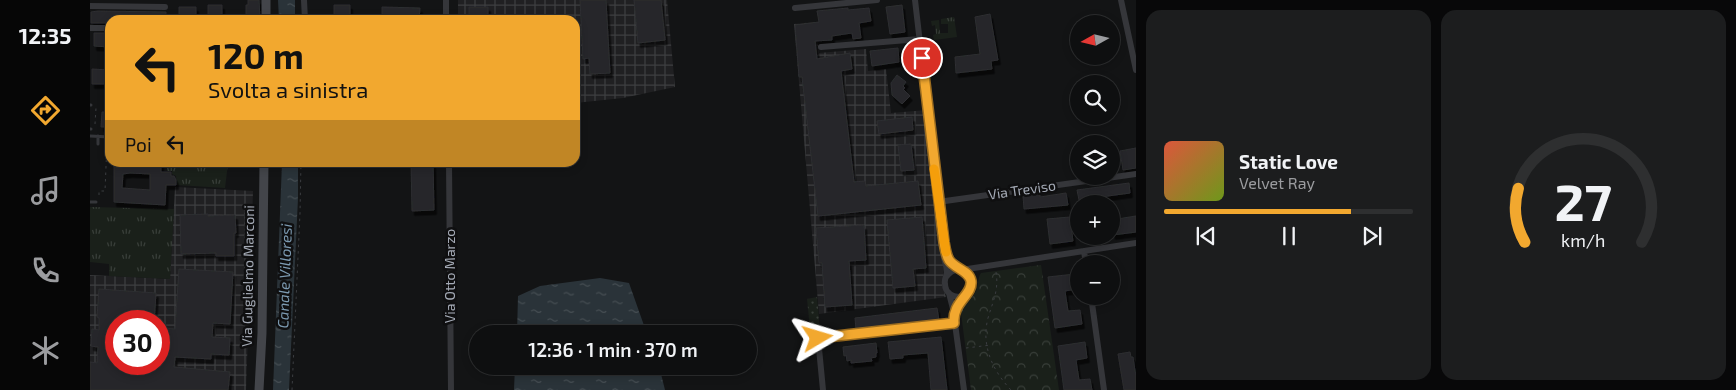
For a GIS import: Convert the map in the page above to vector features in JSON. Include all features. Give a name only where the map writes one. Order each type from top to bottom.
[{"type":"street","points":[[266,0],[266,15]]},
{"type":"street","points":[[304,0],[304,15]]},
{"type":"street","points":[[446,0],[446,15]]},
{"type":"street","points":[[795,8],[877,0]]},
{"type":"street","points":[[915,0],[944,242],[949,260],[968,275],[971,283]]},
{"type":"street","points":[[1121,0],[1136,70]]},
{"type":"street","points":[[90,6],[165,7]]},
{"type":"street","points":[[90,28],[105,28]]},
{"type":"street","points":[[821,47],[920,39]]},
{"type":"street","name":"Via Guglielmo Marconi","points":[[259,390],[262,323],[264,167]]},
{"type":"street","name":"Via Otto Marzo","points":[[449,167],[451,390]]},
{"type":"street","name":"Via Treviso","points":[[938,202],[1136,174]]},
{"type":"street","points":[[944,242],[945,286],[949,293],[954,319],[964,390]]},
{"type":"street","points":[[946,277],[952,271],[1136,243]]},
{"type":"street","points":[[1084,251],[1085,255]]},
{"type":"street","points":[[954,319],[957,305],[968,292],[976,273],[986,266]]},
{"type":"street","points":[[949,293],[957,297],[965,294]]},
{"type":"street","points":[[1092,305],[1104,390]]},
{"type":"street","points":[[823,390],[818,338],[954,319]]},
{"type":"lane","points":[[90,136],[98,140],[105,138]]},
{"type":"lane","points":[[90,202],[96,202]]},
{"type":"path","points":[[95,132],[96,102]]},
{"type":"path","points":[[98,140],[105,140]]},
{"type":"path","points":[[99,195],[100,191],[105,191],[106,167]]},
{"type":"path","points":[[292,390],[301,167]]},
{"type":"path","points":[[995,264],[998,286],[987,323],[987,346],[995,370],[1011,390]]},
{"type":"path","points":[[958,348],[991,345]]},
{"type":"shaded area","points":[[458,0],[667,0],[675,87],[623,98],[580,102],[580,15],[458,15]]},
{"type":"shaded area","points":[[815,22],[819,53],[866,49],[868,71],[886,69],[891,113],[927,110],[944,270],[942,285],[946,297],[819,314],[794,24]]},
{"type":"shaded area","points":[[175,187],[253,191],[246,390],[90,390],[90,275],[170,279]]},
{"type":"green space","points":[[954,17],[957,37],[934,40],[933,35],[936,34],[935,25],[932,26],[931,21],[939,20],[940,33],[948,33],[948,24],[941,24],[941,19]]},
{"type":"green space","points":[[167,167],[228,167],[225,188],[177,185],[176,176],[172,174],[172,171],[167,171]]},
{"type":"green space","points":[[90,207],[174,209],[170,279],[109,276],[109,264],[90,262]]},
{"type":"green space","points":[[1041,265],[1059,390],[971,390],[961,313],[976,291],[981,273]]},
{"type":"green space","points":[[817,297],[820,331],[811,337],[807,299]]},
{"type":"water","points":[[278,0],[295,0],[295,15],[279,15]]},
{"type":"water","name":"Canale Villoresi","points":[[282,167],[298,167],[289,390],[273,390]]},
{"type":"water","points":[[600,278],[629,283],[644,325],[517,325],[518,296],[540,286]]},
{"type":"water","points":[[515,375],[661,375],[665,390],[514,390]]},
{"type":"building","points":[[248,0],[259,0],[260,15],[246,15],[246,5],[248,5]]},
{"type":"building","points":[[580,0],[606,0],[610,73],[590,74],[589,58],[583,59]]},
{"type":"building","points":[[634,0],[661,0],[665,40],[638,43]]},
{"type":"building","points":[[208,5],[222,5],[222,15],[208,15]]},
{"type":"building","points":[[334,5],[350,5],[350,15],[334,15]]},
{"type":"building","points":[[902,5],[905,32],[890,34],[886,7]]},
{"type":"building","points":[[179,7],[196,7],[196,15],[179,15]]},
{"type":"building","points":[[382,7],[420,8],[419,15],[382,15]]},
{"type":"building","points":[[469,7],[488,7],[488,15],[469,15]]},
{"type":"building","points":[[848,8],[848,10],[869,8],[871,21],[859,23],[861,38],[853,39],[852,33],[832,36],[832,40],[815,41],[817,59],[850,53],[852,69],[841,71],[854,182],[865,181],[866,186],[918,181],[921,205],[818,216],[802,77],[799,77],[795,25],[819,22],[817,11]]},
{"type":"building","points":[[91,12],[166,12],[166,15],[105,15],[105,23],[91,23]]},
{"type":"building","points":[[990,14],[998,60],[991,61],[992,69],[956,73],[955,57],[980,54],[975,17]]},
{"type":"building","points":[[94,33],[105,33],[105,47],[94,46]]},
{"type":"building","points":[[898,48],[899,62],[872,66],[870,51]]},
{"type":"building","points":[[92,69],[105,70],[105,84],[92,84]]},
{"type":"building","points":[[897,75],[906,82],[903,89],[910,96],[902,104],[892,95],[891,83]]},
{"type":"building","points":[[102,112],[105,112],[105,127],[101,127]]},
{"type":"building","points":[[912,117],[913,130],[879,134],[877,121]]},
{"type":"building","points":[[911,144],[914,170],[901,171],[898,145]]},
{"type":"building","points":[[1136,148],[1136,168],[1123,170],[1120,151]]},
{"type":"building","points":[[114,167],[161,167],[161,172],[171,172],[171,176],[174,176],[176,180],[176,185],[166,185],[165,205],[114,202]],"holes":[[[123,174],[150,174],[150,190],[122,188]]]},
{"type":"building","points":[[411,167],[433,167],[434,210],[412,211]]},
{"type":"building","points":[[1129,183],[1130,193],[1078,195],[1077,190],[1120,185]]},
{"type":"building","points":[[1066,193],[1068,205],[1024,209],[1023,196],[1040,194],[1040,197]]},
{"type":"building","points":[[208,214],[208,216],[235,215],[234,256],[216,256],[216,253],[181,254],[180,215]]},
{"type":"building","points":[[1136,216],[1136,232],[1120,234],[1120,219]]},
{"type":"building","points":[[922,217],[926,268],[913,269],[915,286],[893,288],[887,220]]},
{"type":"building","points":[[1070,217],[1070,241],[1050,244],[1047,219]]},
{"type":"building","points":[[864,225],[866,260],[849,261],[852,305],[825,307],[822,263],[819,263],[816,228]]},
{"type":"building","points":[[179,269],[233,272],[230,324],[213,323],[212,337],[230,338],[229,355],[211,354],[211,359],[175,357],[174,367],[230,372],[228,390],[90,390],[90,362],[97,363],[98,347],[91,346],[92,329],[99,330],[99,318],[97,317],[99,289],[156,293],[155,310],[105,310],[105,375],[170,375],[170,329],[175,329]]},
{"type":"building","points":[[1070,275],[1070,290],[1065,291],[1068,311],[1080,310],[1082,324],[1055,328],[1048,277]]},
{"type":"building","points":[[937,308],[939,320],[856,329],[855,318]]},
{"type":"building","points":[[941,337],[947,390],[931,390],[928,353],[903,355],[903,358],[890,359],[888,342]]},
{"type":"building","points":[[1085,342],[1087,358],[1076,360],[1079,380],[1090,379],[1092,390],[1064,390],[1058,346]]},
{"type":"building","points":[[876,343],[877,353],[876,357],[871,358],[872,361],[851,363],[851,360],[847,361],[846,355],[844,356],[843,347]]},
{"type":"building","points":[[1130,352],[1131,357],[1133,357],[1136,390],[1124,390],[1118,354]]},
{"type":"slow traffic","points":[[934,169],[946,252]]},
{"type":"route","points":[[818,338],[954,323],[957,305],[970,288],[971,283],[968,275],[949,260],[944,242],[922,58]]}]
